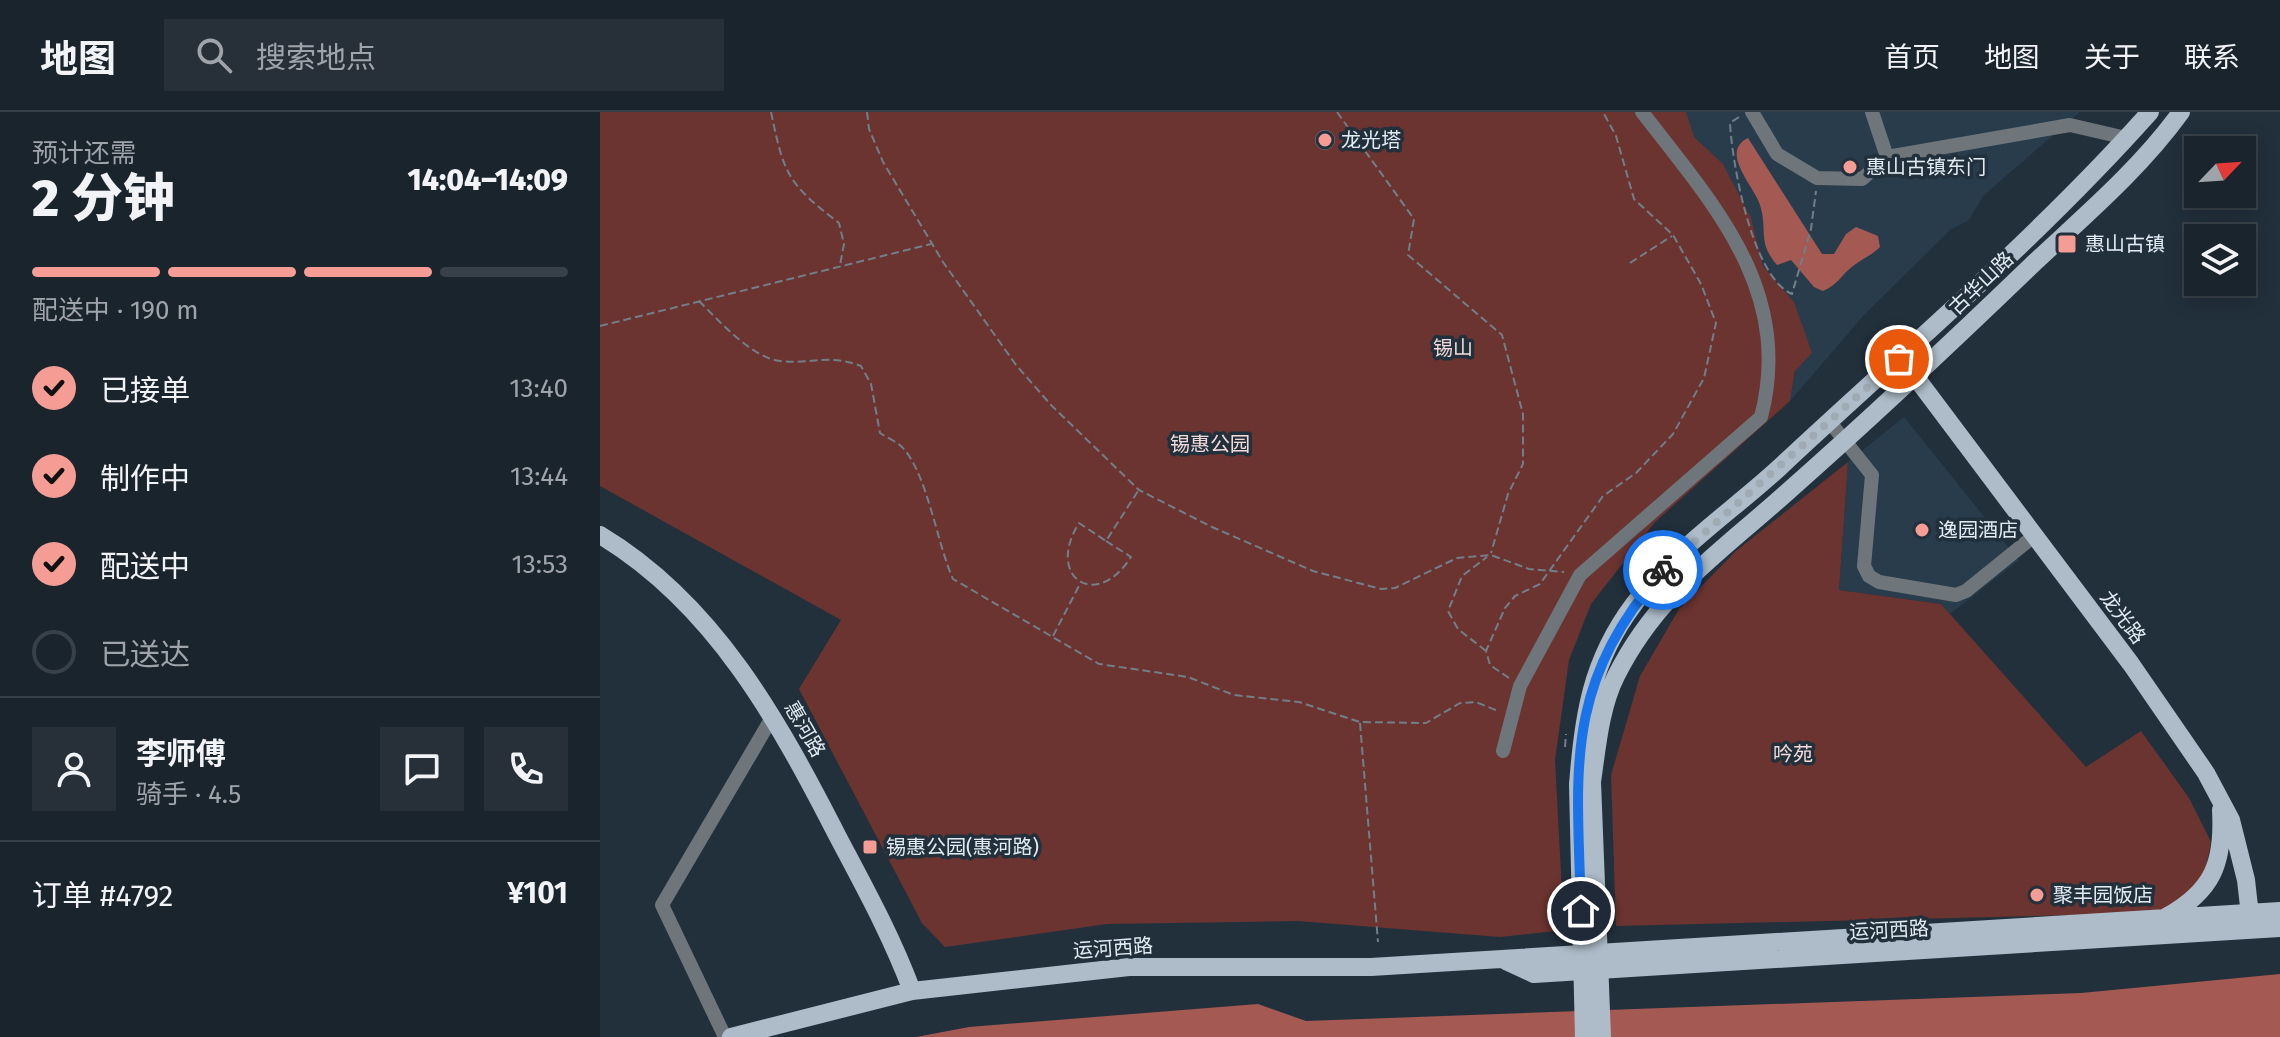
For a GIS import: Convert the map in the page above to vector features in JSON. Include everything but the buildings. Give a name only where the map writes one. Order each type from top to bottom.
[{"type":"main road","name":"古华山路","points":[[1585,784],[1583,717],[1602,659],[1633,605],[1675,555],[1765,481],[1899,359],[2150,112]]},
{"type":"main road","name":"古华山路","points":[[1585,784],[1615,677],[1653,618],[1693,571],[1916,375],[2078,221],[2181,112]]},
{"type":"main road","name":"龙光路","points":[[1899,359],[1916,375],[2131,664],[2220,799],[2231,820],[2246,880],[2251,922]]},
{"type":"main road","name":"惠河路","points":[[600,535],[680,596],[739,663],[773,716],[897,949],[912,991]]},
{"type":"main road","points":[[1584,1037],[1585,784]]},
{"type":"main road","points":[[1585,784],[1602,1037]]},
{"type":"main road","points":[[2162,919],[2196,900],[2210,880],[2220,855],[2220,799]]},
{"type":"main road","name":"运河西路","points":[[1504,960],[1534,974],[2251,922],[2280,911]]},
{"type":"main road","name":"运河西路","points":[[731,1037],[912,991],[1129,967],[1371,967],[2162,919],[2251,922],[2280,928]]},
{"type":"street","points":[[1503,751],[1520,686],[1580,575],[1761,417],[1771,379],[1767,325],[1739,246],[1686,165],[1642,112]]},
{"type":"street","points":[[1750,112],[1777,154],[1817,178],[1862,179],[1887,157],[2070,125],[2126,138]]},
{"type":"street","points":[[1872,112],[1887,157]]},
{"type":"street","points":[[1829,421],[1872,475],[1864,566],[1869,576],[1879,582],[1956,595],[1966,591],[2034,536]]},
{"type":"street","points":[[725,1037],[662,905],[773,716]]},
{"type":"path","points":[[771,112],[784,170],[807,198],[839,223],[844,244],[840,267]]},
{"type":"path","points":[[867,112],[869,129],[883,162],[932,244],[1016,365],[1051,405],[1139,490],[1212,527],[1313,571],[1381,589],[1395,588],[1457,558],[1491,555],[1529,569],[1552,569],[1580,575]]},
{"type":"path","points":[[1337,112],[1414,219],[1408,255],[1502,335],[1523,414],[1523,464],[1508,494],[1491,555],[1462,576],[1448,611],[1458,629],[1486,651],[1490,665],[1520,686]]},
{"type":"path","points":[[1486,651],[1505,608],[1515,596],[1540,584],[1603,496],[1636,473],[1673,434],[1704,378],[1716,323],[1701,284],[1673,235],[1634,199],[1616,136],[1603,112]]},
{"type":"path","points":[[1750,112],[1730,123],[1732,157],[1754,237],[1782,290],[1792,294],[1811,229],[1817,178]]},
{"type":"path","points":[[1630,263],[1673,235]]},
{"type":"path","points":[[600,326],[932,244]]},
{"type":"path","points":[[699,301],[741,342],[778,361],[840,358],[861,366],[871,384],[880,433],[902,447],[924,488],[942,554],[953,579],[1099,664],[1188,677],[1234,695],[1299,702],[1360,722],[1426,723],[1460,703],[1476,702],[1510,715]]},
{"type":"path","points":[[1106,541],[1139,490]]},
{"type":"path","points":[[1079,523],[1106,541],[1131,557],[1112,581],[1097,586],[1081,582],[1067,563],[1069,540],[1079,523]]},
{"type":"path","points":[[1053,637],[1081,582]]},
{"type":"path","points":[[1360,722],[1378,942]]},
{"type":"shaded area","points":[[1686,112],[2080,112],[1983,196],[1969,220],[1950,230],[1864,315],[1790,401],[1800,348],[1780,301],[1674,128],[1687,115]]},
{"type":"shaded area","points":[[1748,138],[1822,254],[1834,254],[1846,234],[1856,227],[1878,236],[1880,247],[1823,291],[1814,287],[1791,260],[1777,265],[1767,249],[1757,197],[1737,160],[1740,144]]},
{"type":"shaded area","points":[[1904,417],[2019,560],[1950,614],[1941,604],[1839,590],[1848,462]]},
{"type":"shaded area","points":[[2280,974],[2280,1037],[916,1037],[969,1027],[1258,1004],[1306,1021],[2081,993]]},
{"type":"green space","name":"锡惠公园","points":[[600,112],[1686,112],[1694,137],[1723,164],[1751,218],[1763,266],[1794,302],[1812,353],[1795,371],[1790,401],[1655,522],[1591,604],[1569,660],[1555,760],[1564,930],[1500,937],[1298,921],[1107,924],[945,947],[922,923],[799,689],[841,620],[600,486]]},
{"type":"green space","name":"吟苑","points":[[1848,462],[1839,590],[1941,604],[2086,767],[2141,731],[2189,798],[2211,842],[2205,873],[2188,899],[2162,913],[1616,926],[1611,775],[1640,676],[1679,609],[1736,551]]},
{"type":"way so far","points":[[1663,570],[1675,555],[1765,481],[1899,359]]},
{"type":"place","name":"龙光塔","points":[[1325,140]]},
{"type":"place","name":"惠山古镇东门","points":[[1850,167]]},
{"type":"place","name":"惠山古镇","points":[[2067,244]]},
{"type":"place","name":"逸园酒店","points":[[1922,530]]},
{"type":"place","name":"锡惠公园(惠河路)","points":[[870,847]]},
{"type":"place","name":"聚丰园饭店","points":[[2037,895]]},
{"type":"route","points":[[1581,911],[1578,785],[1583,717],[1602,659],[1633,605],[1663,570]]},
{"type":"park label","name":"锡山","points":[[1453,348]]}]
